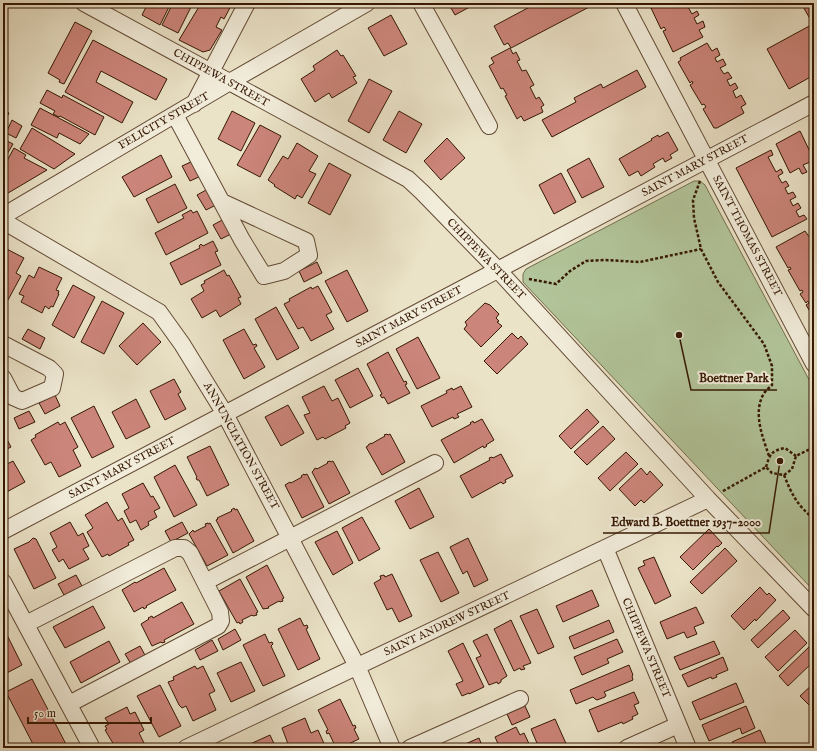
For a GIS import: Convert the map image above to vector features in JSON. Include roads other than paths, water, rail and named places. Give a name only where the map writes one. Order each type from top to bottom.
[{"type":"street","name":"CHIPPEWA STREET","points":[[84,3],[408,180],[422,192],[498,270],[708,499],[814,610]]},
{"type":"street","points":[[194,104],[247,3]]},
{"type":"street","name":"FELICITY STREET","points":[[3,216],[367,3]]},
{"type":"street","points":[[421,3],[489,126]]},
{"type":"street","name":"SAINT THOMAS STREET","points":[[624,3],[814,364]]},
{"type":"street","name":"SAINT MARY STREET","points":[[3,531],[814,103]]},
{"type":"street","points":[[175,115],[242,240],[264,276],[284,271],[309,255],[306,241],[222,202]]},
{"type":"street","name":"ANNUNCIATION STREET","points":[[3,221],[159,312],[182,344],[225,414],[357,666],[392,748]]},
{"type":"street","points":[[3,344],[49,368],[55,374],[52,388],[22,401],[13,397],[3,378]]},
{"type":"street","points":[[205,582],[435,463]]},
{"type":"street","name":"SAINT ANDREW STREET","points":[[186,748],[708,499]]},
{"type":"street","points":[[26,624],[175,548],[184,548],[190,553],[220,612],[221,621],[218,626],[68,704]]},
{"type":"street","name":"CHIPPEWA STREET","points":[[605,548],[688,748]]},
{"type":"street","points":[[3,582],[92,748]]},
{"type":"street","points":[[410,748],[520,699]]},
{"type":"street","points":[[627,748],[678,725]]},
{"type":"place","name":"Boettner Park","points":[[679,335]]},
{"type":"place","name":"Edward B. Boettner 1937-2000","points":[[780,461]]}]
